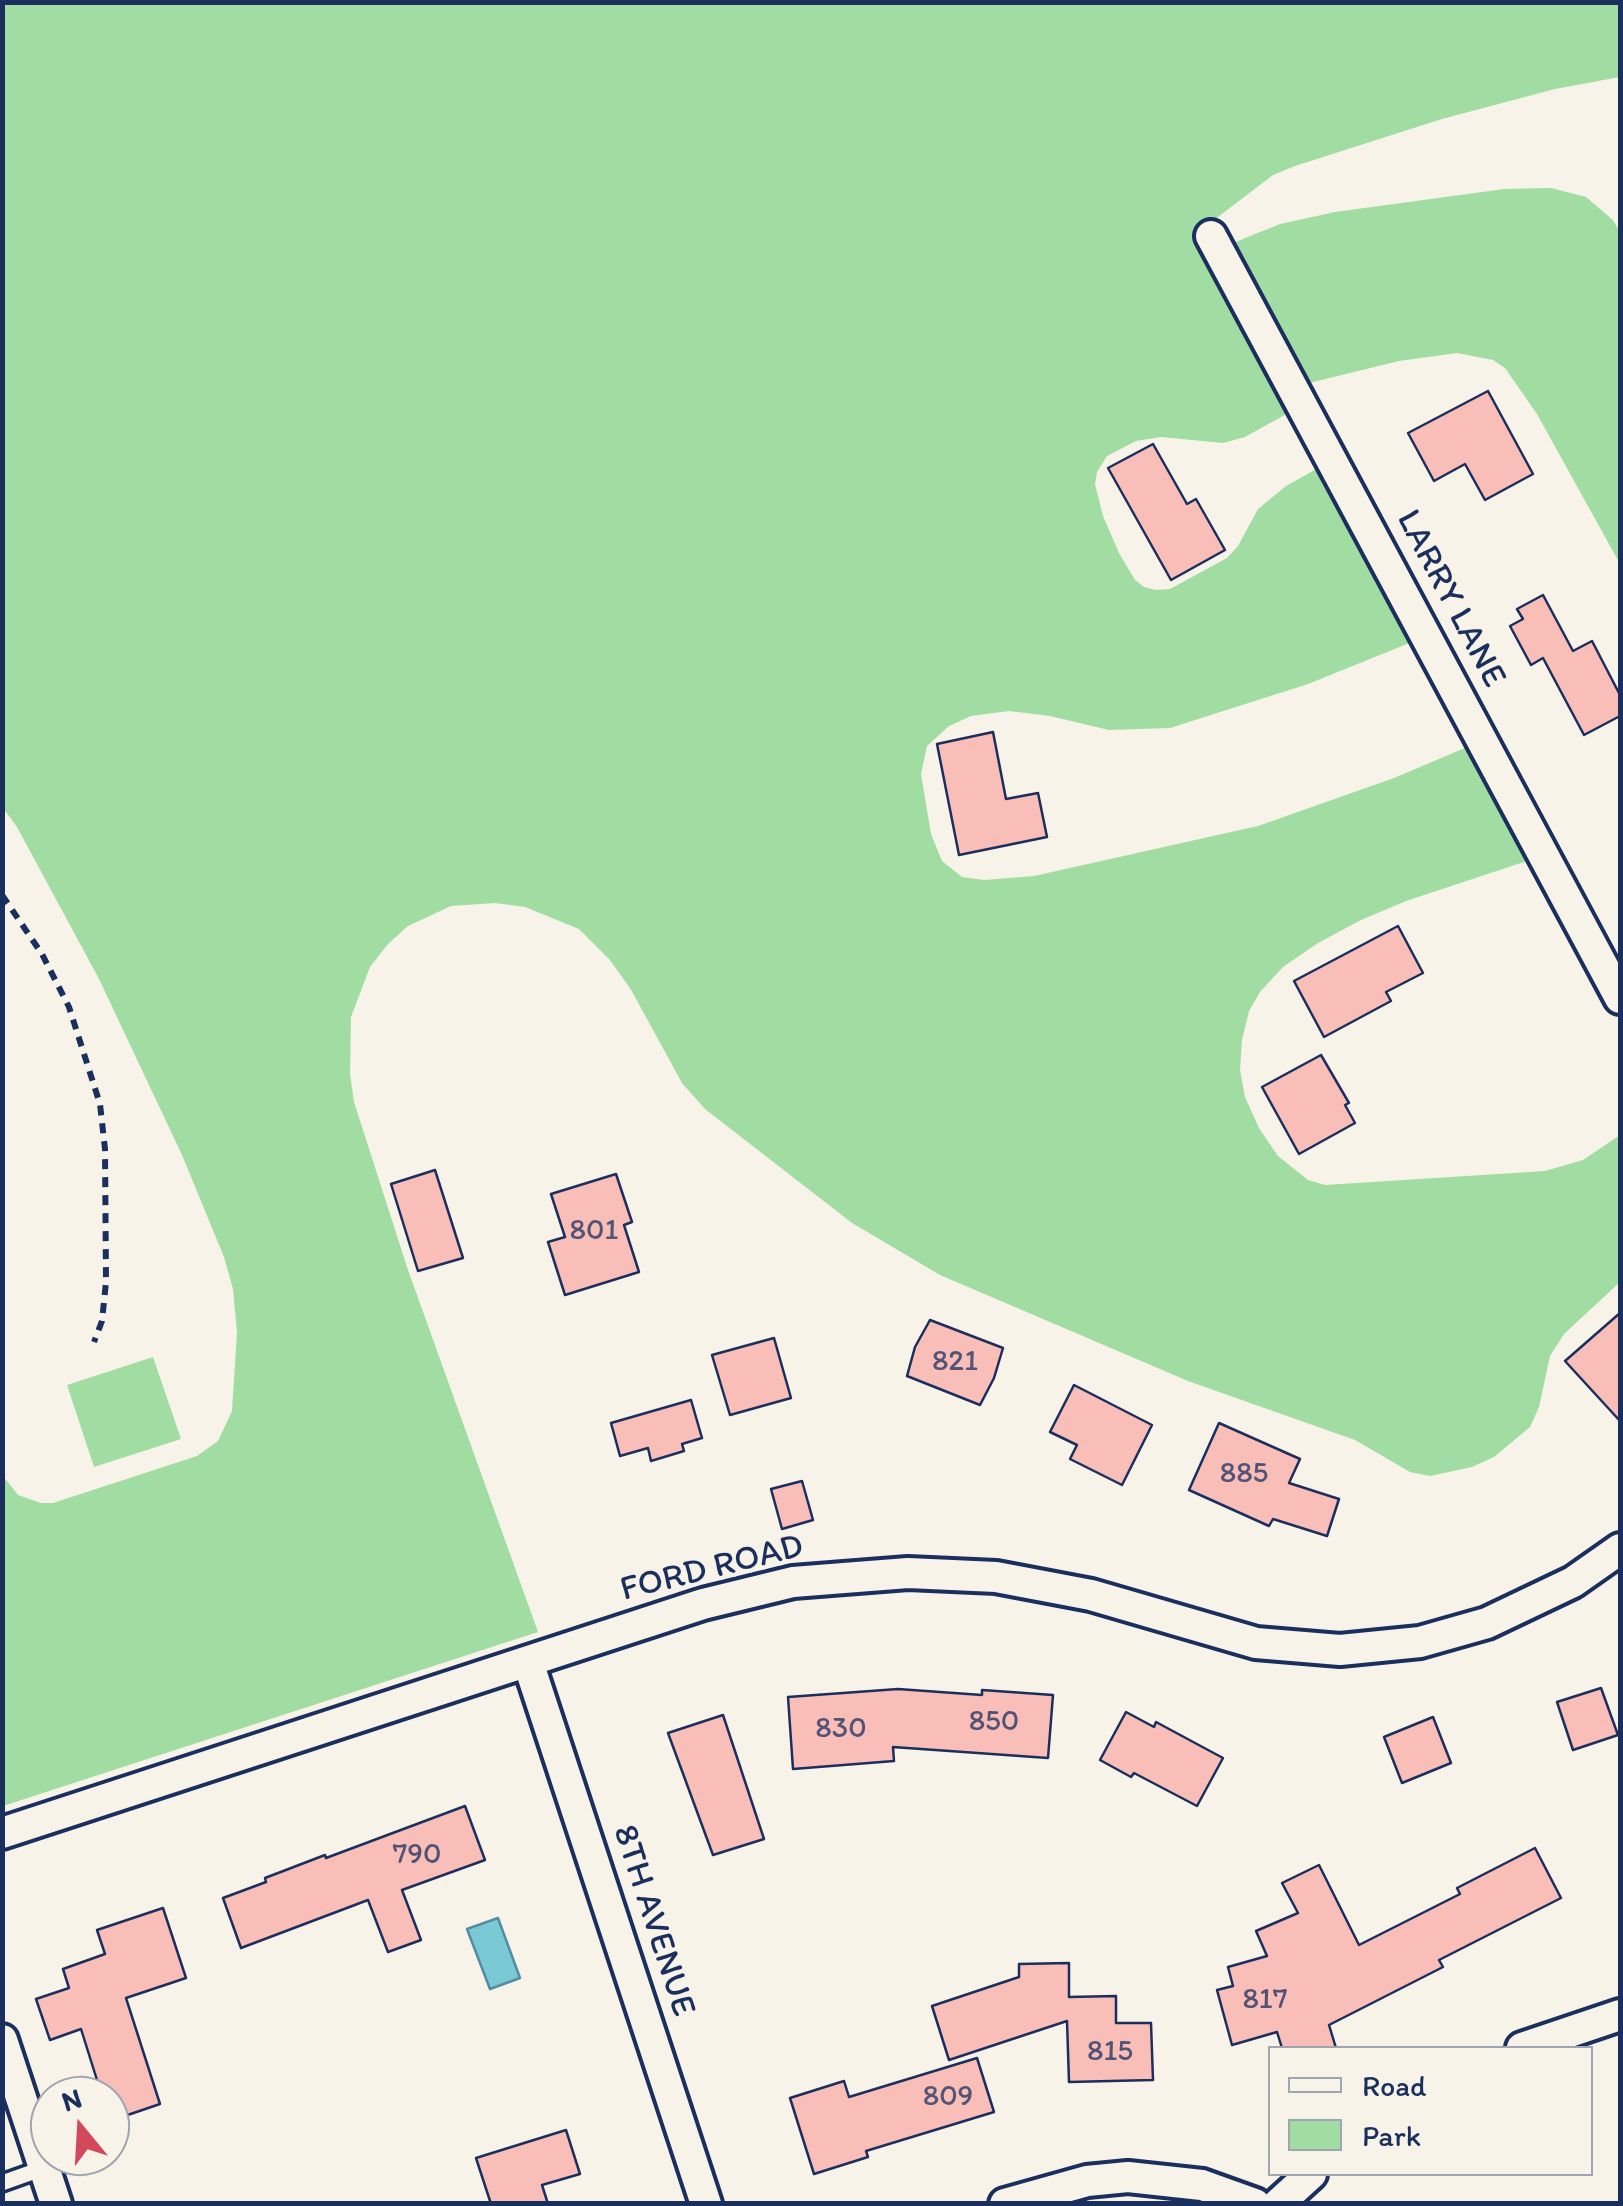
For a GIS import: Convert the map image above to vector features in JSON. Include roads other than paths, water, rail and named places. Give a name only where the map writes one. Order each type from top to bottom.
[{"type":"street","name":"LARRY LANE","points":[[1211,236],[1620,998]]},
{"type":"street","name":"FORD ROAD","points":[[2,1833],[748,1592],[793,1582],[908,1573],[996,1577],[1046,1585],[1227,1636],[1285,1647],[1340,1650],[1445,1636],[1510,1614],[1573,1582],[1620,1550]]},
{"type":"street","name":"8TH AVENUE","points":[[528,1662],[706,2204]]},
{"type":"street","points":[[1528,2046],[1620,2015]]},
{"type":"street","points":[[2,2040],[30,2125]]},
{"type":"street","points":[[47,2176],[56,2204]]},
{"type":"street","points":[[1278,2204],[1309,2176]]},
{"type":"street","points":[[1005,2204],[1087,2181],[1128,2177],[1202,2185],[1255,2204]]},
{"type":"lane","points":[[2,2182],[30,2173]]},
{"type":"water","points":[[498,1918],[520,1978],[490,1989],[467,1929]]}]
